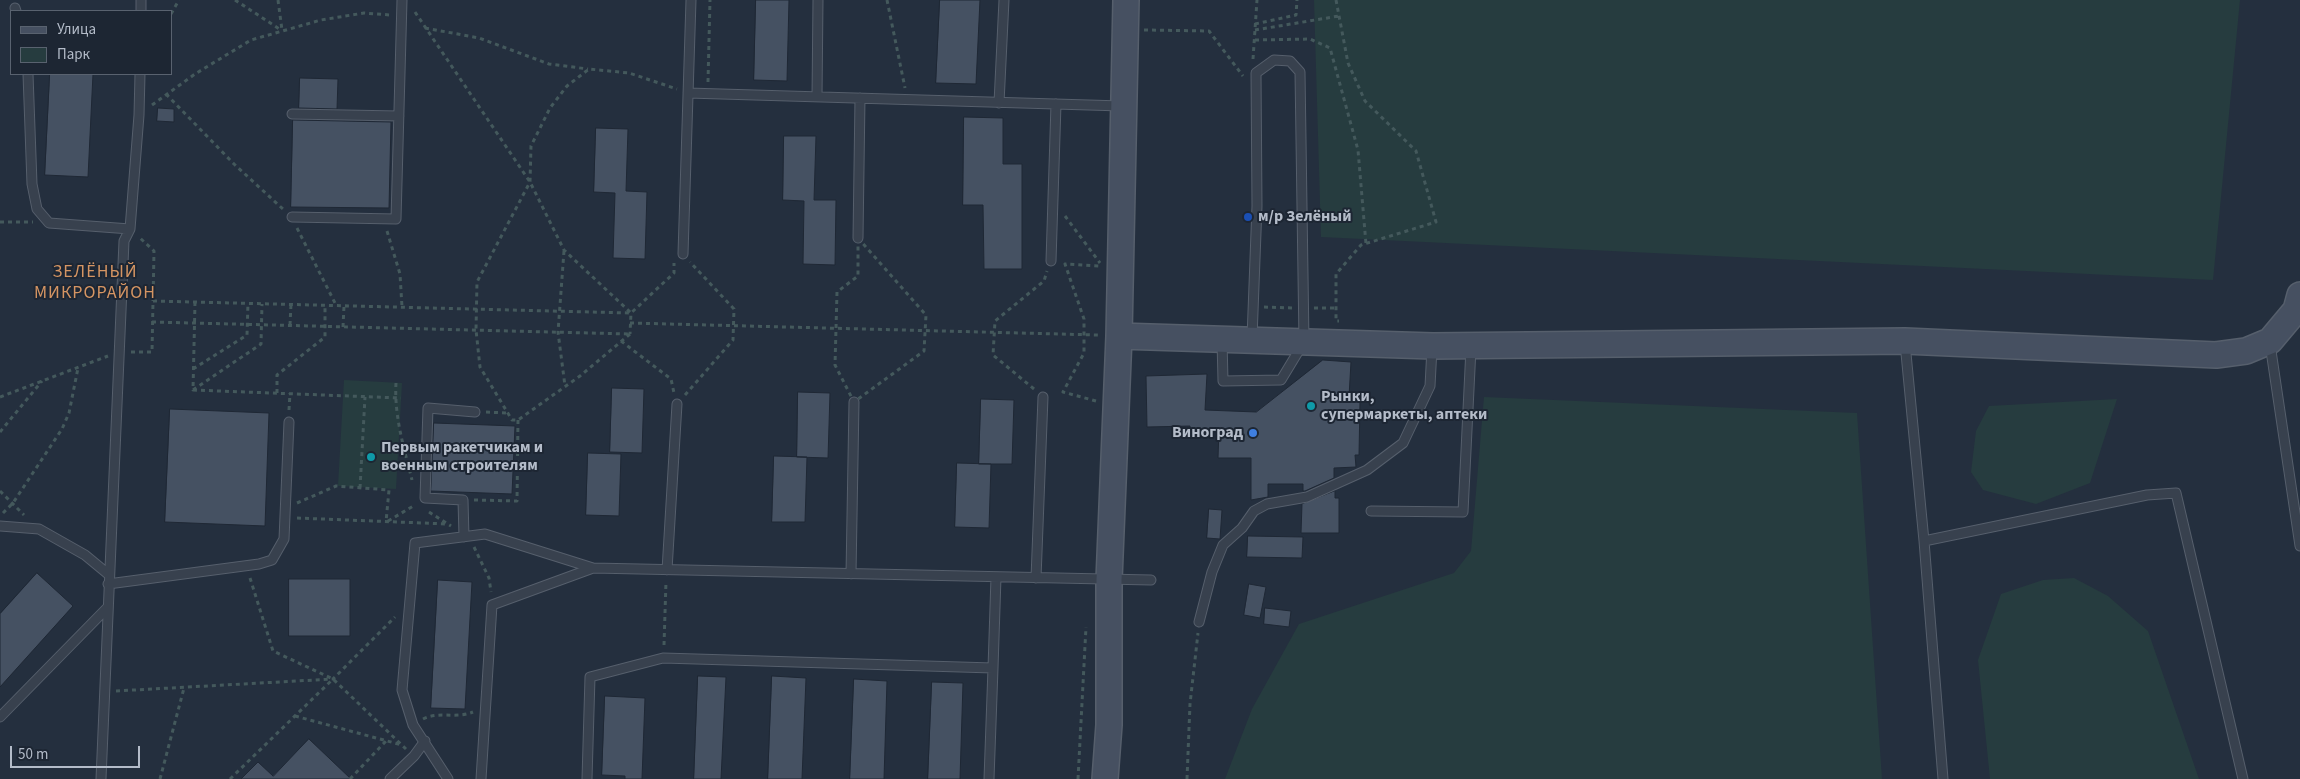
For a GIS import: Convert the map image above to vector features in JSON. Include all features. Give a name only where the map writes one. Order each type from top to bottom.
[{"type":"street","points":[[1105,779],[1109,725],[1109,580],[1119,336],[1126,0]]},
{"type":"street","points":[[1119,336],[1432,346],[1905,341],[2216,355],[2246,351],[2270,341],[2296,310],[2300,295]]},
{"type":"lane","points":[[292,217],[396,219],[402,0]]},
{"type":"lane","points":[[684,254],[691,0]]},
{"type":"lane","points":[[817,97],[818,0]]},
{"type":"lane","points":[[999,102],[1004,0]]},
{"type":"lane","points":[[1222,340],[1224,381],[1282,380],[1304,342],[1300,72],[1290,61],[1274,60],[1256,73],[1257,206],[1252,341]]},
{"type":"lane","points":[[28,75],[32,184],[37,209],[49,223],[130,229]]},
{"type":"lane","points":[[101,779],[108,574],[124,241],[130,229],[139,115],[140,75]]},
{"type":"lane","points":[[688,93],[1124,106]]},
{"type":"lane","points":[[858,238],[860,98]]},
{"type":"lane","points":[[1051,261],[1056,104]]},
{"type":"lane","points":[[292,114],[399,116]]},
{"type":"lane","points":[[1905,341],[1924,541],[1943,779]]},
{"type":"lane","points":[[2270,341],[2300,546]]},
{"type":"lane","points":[[1371,511],[1463,512],[1471,345]]},
{"type":"lane","points":[[1199,622],[1212,572],[1223,545],[1242,528],[1254,511],[1267,504],[1307,498],[1367,470],[1403,442],[1430,386],[1432,346]]},
{"type":"lane","points":[[1036,578],[1044,397]]},
{"type":"lane","points":[[852,574],[854,402]]},
{"type":"lane","points":[[667,570],[677,404]]},
{"type":"lane","points":[[464,536],[463,500],[425,498],[428,408],[475,412]]},
{"type":"lane","points":[[108,584],[246,566],[272,560],[284,539],[289,422]]},
{"type":"lane","points":[[1924,541],[2146,495],[2176,493],[2243,779]]},
{"type":"lane","points":[[0,526],[39,529],[85,556],[108,574]]},
{"type":"lane","points":[[448,779],[413,725],[402,690],[415,543],[485,534],[593,568],[1151,580]]},
{"type":"lane","points":[[481,779],[492,605],[593,568]]},
{"type":"lane","points":[[989,779],[996,577]]},
{"type":"lane","points":[[0,718],[108,607]]},
{"type":"lane","points":[[587,779],[590,677],[663,658],[993,668]]},
{"type":"lane","points":[[390,779],[414,756],[425,741]]},
{"type":"path","points":[[172,12],[179,0]]},
{"type":"path","points":[[234,0],[282,31]]},
{"type":"path","points":[[278,0],[282,31]]},
{"type":"path","points":[[708,94],[710,0]]},
{"type":"path","points":[[887,0],[907,100]]},
{"type":"path","points":[[1255,24],[1296,15],[1297,0]]},
{"type":"path","points":[[1336,0],[1348,63],[1365,101],[1416,151],[1436,222],[1361,245],[1336,274],[1336,321],[1346,321]]},
{"type":"path","points":[[412,7],[530,182],[564,250],[631,313]]},
{"type":"path","points":[[139,115],[195,74],[251,40],[321,20],[364,13],[401,15]]},
{"type":"path","points":[[1255,30],[1339,16]]},
{"type":"path","points":[[425,28],[479,38],[549,64],[629,73],[688,93]]},
{"type":"path","points":[[1138,30],[1209,31],[1256,93]]},
{"type":"path","points":[[1254,40],[1310,39],[1330,48],[1358,150],[1366,244]]},
{"type":"path","points":[[589,69],[567,86],[550,108],[531,146],[530,182],[477,282],[476,330],[480,367],[512,420],[518,420],[565,386],[630,334]]},
{"type":"path","points":[[166,94],[234,164],[292,217],[336,306]]},
{"type":"path","points":[[1053,199],[1102,266],[1065,264],[1051,261],[1044,281],[994,321],[993,355],[1044,397],[1063,392],[1116,407]]},
{"type":"path","points":[[383,219],[400,274],[402,307]]},
{"type":"path","points":[[0,222],[49,223]]},
{"type":"path","points":[[0,397],[119,352],[152,352],[154,251],[130,229]]},
{"type":"path","points":[[858,238],[926,315],[924,351],[854,402],[835,365],[837,292],[858,276],[858,238]]},
{"type":"path","points":[[564,250],[558,332],[565,386]]},
{"type":"path","points":[[630,334],[631,313],[674,273],[675,254],[684,254],[734,309],[733,340],[677,404]]},
{"type":"path","points":[[1063,392],[1084,353],[1084,319],[1065,264]]},
{"type":"path","points":[[153,301],[631,313]]},
{"type":"path","points":[[193,390],[195,302]]},
{"type":"path","points":[[193,369],[247,335],[248,303]]},
{"type":"path","points":[[193,390],[261,344],[262,304]]},
{"type":"path","points":[[290,325],[291,304]]},
{"type":"path","points":[[277,393],[278,375],[325,337],[325,305]]},
{"type":"path","points":[[343,327],[344,306]]},
{"type":"path","points":[[152,322],[630,334]]},
{"type":"path","points":[[630,323],[1119,336]]},
{"type":"path","points":[[621,341],[671,379],[677,404]]},
{"type":"path","points":[[0,516],[13,503],[62,429],[69,413],[78,368]]},
{"type":"path","points":[[0,432],[42,381]]},
{"type":"path","points":[[193,390],[401,398]]},
{"type":"path","points":[[360,488],[365,397]]},
{"type":"path","points":[[475,412],[508,412]]},
{"type":"path","points":[[463,500],[517,501],[518,420]]},
{"type":"path","points":[[285,508],[336,486],[388,490],[386,522]]},
{"type":"path","points":[[0,491],[39,529]]},
{"type":"path","points":[[386,522],[418,504]]},
{"type":"path","points":[[285,518],[448,524]]},
{"type":"path","points":[[246,566],[273,651],[333,679],[414,756]]},
{"type":"path","points":[[663,658],[667,570]]},
{"type":"path","points":[[230,779],[409,603]]},
{"type":"path","points":[[1186,779],[1190,704],[1199,622]]},
{"type":"path","points":[[1078,779],[1086,624]]},
{"type":"path","points":[[105,692],[333,679]]},
{"type":"path","points":[[160,779],[184,688]]},
{"type":"path","points":[[413,725],[431,715],[462,716],[485,707]]},
{"type":"path","points":[[295,716],[402,745]]},
{"type":"path","points":[[350,779],[386,741]]},
{"type":"green space","points":[[1314,0],[2240,0],[2213,280],[1321,237]]},
{"type":"green space","points":[[344,380],[402,383],[396,489],[338,486]]},
{"type":"green space","points":[[1484,397],[1857,413],[1882,779],[1225,779],[1252,709],[1299,624],[1454,573],[1471,551]]},
{"type":"green space","points":[[2117,399],[2090,483],[2036,504],[1983,490],[1971,472],[1976,431],[1989,406]]},
{"type":"green space","points":[[2074,578],[2108,596],[2148,631],[2199,779],[1990,779],[1978,660],[2001,594],[2043,580]]},
{"type":"building","points":[[756,0],[789,0],[787,81],[754,80]]},
{"type":"building","points":[[940,0],[980,0],[976,84],[936,83]]},
{"type":"building","points":[[50,75],[93,75],[88,177],[45,175]]},
{"type":"building","points":[[300,78],[338,79],[337,109],[299,108]]},
{"type":"building","points":[[158,108],[174,109],[174,122],[157,121]]},
{"type":"building","points":[[964,117],[1003,118],[1003,164],[1022,164],[1022,269],[984,269],[983,205],[963,205]]},
{"type":"building","points":[[293,120],[391,122],[389,208],[291,207]]},
{"type":"building","points":[[596,128],[628,129],[626,191],[647,192],[645,259],[613,258],[615,193],[594,192]]},
{"type":"building","points":[[784,136],[816,136],[814,200],[836,200],[835,265],[803,264],[804,201],[783,200]]},
{"type":"building","name":"Рынки, супермаркеты, аптеки","points":[[1323,360],[1351,362],[1349,397],[1360,402],[1359,455],[1355,455],[1356,467],[1334,468],[1334,478],[1305,491],[1303,491],[1303,484],[1268,484],[1268,497],[1251,500],[1251,458],[1218,458],[1219,430],[1190,430],[1190,426],[1147,427],[1146,376],[1207,374],[1205,410],[1256,412]]},
{"type":"building","points":[[612,388],[644,389],[642,453],[610,452]]},
{"type":"building","points":[[798,392],[830,393],[828,458],[797,457]]},
{"type":"building","points":[[981,399],[1014,400],[1012,464],[979,464]]},
{"type":"building","points":[[170,409],[269,413],[265,526],[165,522]]},
{"type":"building","points":[[434,423],[515,426],[512,494],[431,491]]},
{"type":"building","points":[[588,453],[621,454],[619,516],[586,515]]},
{"type":"building","points":[[774,456],[807,457],[805,522],[772,522]]},
{"type":"building","points":[[957,463],[991,464],[989,528],[955,527]]},
{"type":"building","points":[[1335,491],[1335,498],[1339,498],[1339,533],[1301,533],[1302,504]]},
{"type":"building","points":[[1209,509],[1222,510],[1220,539],[1207,538]]},
{"type":"building","points":[[1248,536],[1303,537],[1302,558],[1247,557]]},
{"type":"building","points":[[37,573],[73,606],[0,687],[0,614]]},
{"type":"building","points":[[289,579],[350,579],[350,636],[289,636]]},
{"type":"building","points":[[438,580],[472,582],[465,709],[431,708]]},
{"type":"building","points":[[1249,584],[1266,587],[1260,618],[1244,615]]},
{"type":"building","points":[[1265,608],[1291,611],[1289,627],[1264,624]]},
{"type":"building","points":[[698,676],[726,677],[721,779],[694,779]]},
{"type":"building","points":[[772,676],[806,678],[802,779],[768,779]]},
{"type":"building","points":[[854,679],[887,681],[884,779],[850,779]]},
{"type":"building","points":[[932,682],[963,683],[960,779],[928,779]]},
{"type":"building","points":[[605,696],[645,698],[642,779],[625,779],[625,776],[602,775]]},
{"type":"building","points":[[309,739],[351,779],[241,779],[258,762],[273,776]]},
{"type":"place","name":"м/р Зелёный","points":[[1248,217]]},
{"type":"place","name":"Рынки, супермаркеты, аптеки","points":[[1311,406]]},
{"type":"place","name":"Виноград","points":[[1253,433]]},
{"type":"place","name":"Первым ракетчикам и военным строителям","points":[[371,457]]},
{"type":"district","name":"ЗЕЛЁНЫЙ МИКРОРАЙОН","points":[[95,283]]}]
